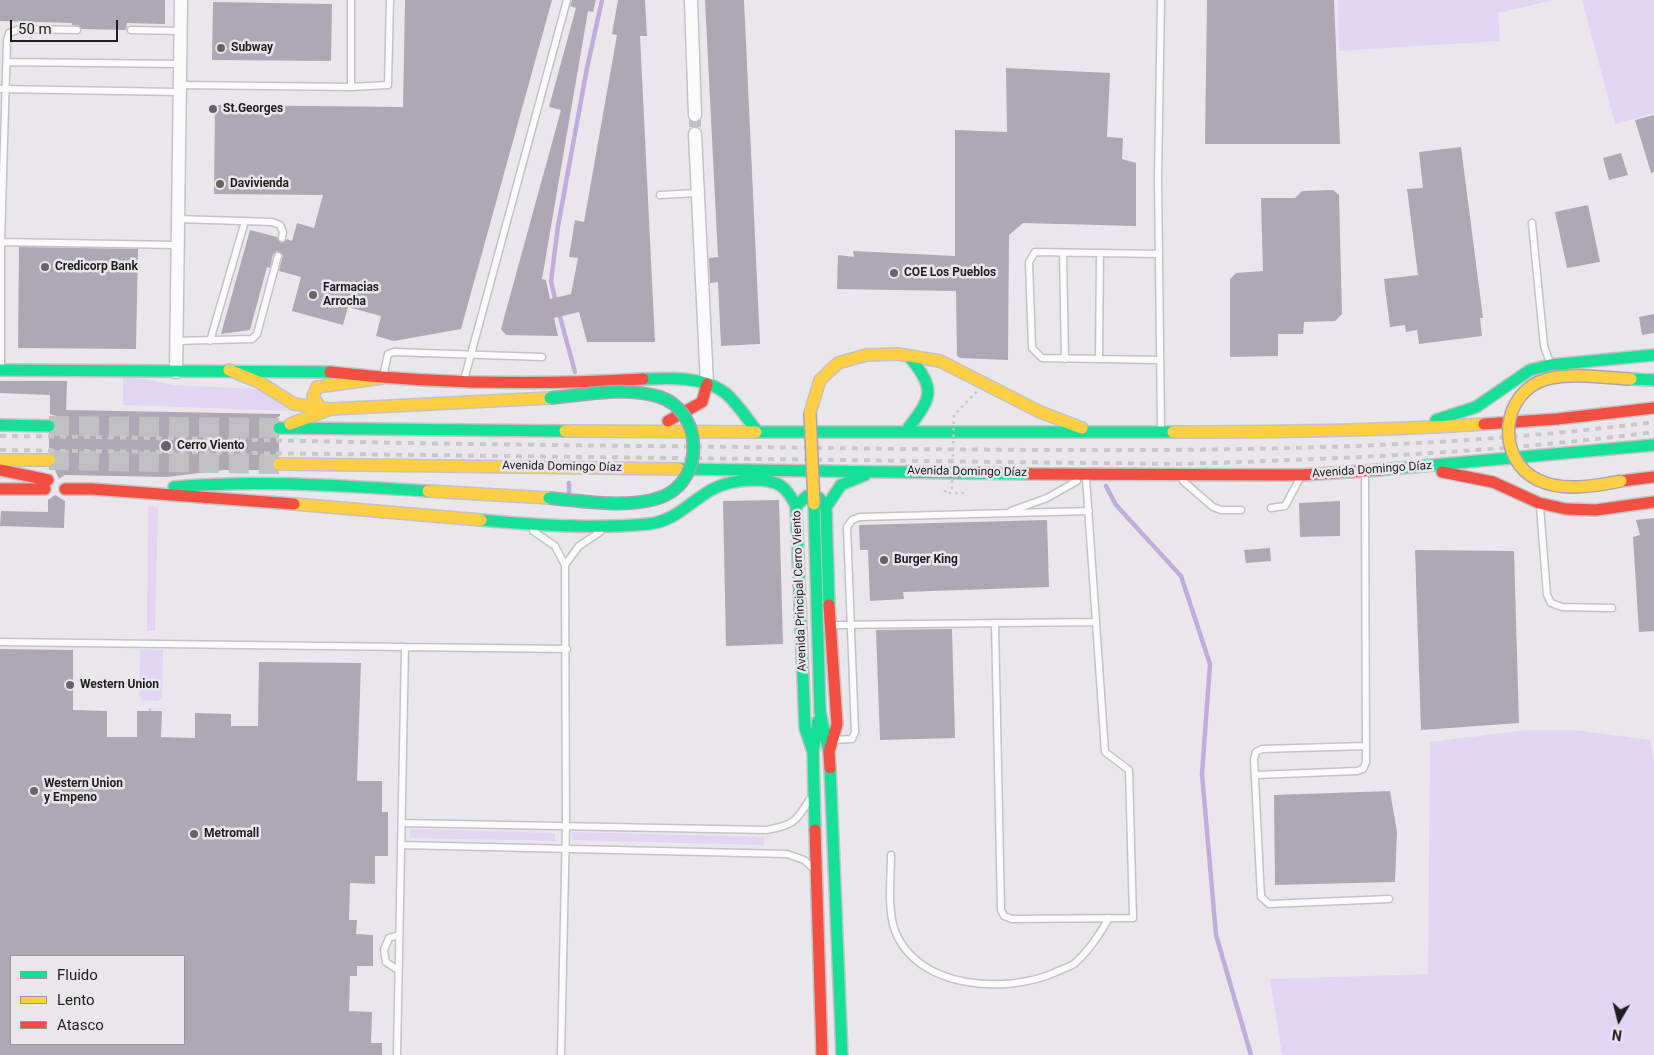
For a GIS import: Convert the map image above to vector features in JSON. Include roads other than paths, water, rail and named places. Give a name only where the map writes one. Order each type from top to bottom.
[{"type":"main road","points":[[842,1055],[829,752],[820,712],[810,413],[813,395],[819,381],[828,369],[845,360],[863,355],[888,353],[927,356],[940,360],[1040,412],[1093,432]]},
{"type":"main road","points":[[1407,429],[1476,407],[1530,370],[1550,364],[1654,355]]},
{"type":"main road","points":[[906,431],[924,408],[928,397],[929,382],[908,356]]},
{"type":"main road","points":[[0,370],[324,371],[382,378],[464,382],[572,383],[667,378],[707,384],[724,392],[757,431]]},
{"type":"main road","points":[[143,493],[188,484],[267,482],[642,504],[669,495],[687,479],[694,456],[693,433],[682,410],[660,397],[627,393],[350,409],[325,408],[294,404],[264,384],[229,370]]},
{"type":"main road","points":[[1654,380],[1554,377],[1538,382],[1527,388],[1517,400],[1509,416],[1507,431],[1508,449],[1514,459],[1521,470],[1538,480],[1578,488],[1654,476]]},
{"type":"main road","points":[[325,408],[314,396],[317,387],[382,378]]},
{"type":"main road","points":[[620,432],[676,418],[702,402],[707,384]]},
{"type":"main road","points":[[325,408],[280,428],[620,432],[1293,432],[1407,429],[1557,419],[1654,408]]},
{"type":"main road","points":[[350,409],[428,430]]},
{"type":"main road","points":[[0,425],[49,426]]},
{"type":"main road","name":"Avenida Domingo Díaz","points":[[279,464],[1178,476],[1302,475],[1410,468],[1654,445]]},
{"type":"main road","points":[[0,460],[49,460]]},
{"type":"main road","points":[[1410,468],[1443,472],[1493,482],[1539,502],[1566,509],[1596,510],[1654,502]]},
{"type":"main road","points":[[0,470],[48,485],[0,490]]},
{"type":"main road","points":[[65,486],[389,511],[503,522],[618,526],[651,524],[674,516],[712,489],[736,480],[849,479],[878,471]]},
{"type":"main road","points":[[829,752],[837,724],[830,626],[826,506],[834,492],[849,479]]},
{"type":"main road","points":[[772,480],[789,492],[796,506]]},
{"type":"main road","name":"Avenida Principal Cerro Viento","points":[[822,1055],[813,752],[805,728],[796,506],[803,496],[811,494],[818,496],[826,506]]},
{"type":"main road","points":[[813,752],[820,712]]},
{"type":"street","points":[[176,372],[181,0]]},
{"type":"street","points":[[691,0],[695,115]]},
{"type":"street","points":[[696,134],[697,193],[707,384]]},
{"type":"lane","points":[[351,0],[351,88]]},
{"type":"lane","points":[[3,89],[351,88],[388,85],[390,78],[390,0]]},
{"type":"lane","points":[[464,382],[567,0]]},
{"type":"lane","points":[[1161,0],[1159,254],[1161,432]]},
{"type":"lane","points":[[0,370],[3,89],[8,62],[7,41],[9,33],[20,29],[77,30]]},
{"type":"lane","points":[[131,30],[180,31]]},
{"type":"lane","points":[[8,62],[180,64]]},
{"type":"lane","points":[[660,195],[697,193]]},
{"type":"lane","points":[[178,219],[272,222],[280,225],[283,232],[282,238]]},
{"type":"lane","points":[[210,341],[246,221]]},
{"type":"lane","points":[[1532,223],[1544,346],[1550,364]]},
{"type":"lane","points":[[0,242],[178,246]]},
{"type":"lane","points":[[1159,254],[1035,252],[1029,262],[1032,348],[1042,358],[1160,360]]},
{"type":"lane","points":[[1063,253],[1064,359]]},
{"type":"lane","points":[[1099,359],[1100,253]]},
{"type":"lane","points":[[176,341],[252,339],[257,334],[278,256]]},
{"type":"lane","points":[[382,378],[388,354],[394,352],[542,357]]},
{"type":"lane","points":[[1256,775],[1357,771],[1364,769],[1366,746],[1365,471]]},
{"type":"lane","points":[[995,623],[1001,910],[1004,916],[1012,919],[1132,918],[1129,770],[1105,752],[1086,474],[1047,498],[1003,513]]},
{"type":"lane","points":[[1271,508],[1285,506],[1302,475]]},
{"type":"lane","points":[[1178,476],[1213,507],[1221,510],[1241,510]]},
{"type":"lane","points":[[1539,502],[1547,595],[1551,603],[1562,607],[1612,608]]},
{"type":"lane","points":[[833,740],[852,739],[855,736],[847,527],[852,520],[860,517],[1089,511]]},
{"type":"lane","points":[[503,522],[538,533],[555,546],[565,565],[567,649],[566,827],[561,1055]]},
{"type":"lane","points":[[565,565],[579,546],[594,534],[618,526]]},
{"type":"lane","points":[[830,626],[1096,622]]},
{"type":"lane","points":[[0,642],[567,649]]},
{"type":"lane","points":[[396,1055],[405,647]]},
{"type":"lane","points":[[1366,746],[1262,749],[1256,752],[1254,759],[1261,897],[1270,904],[1388,899]]},
{"type":"lane","points":[[402,823],[766,830],[787,827],[801,814],[813,792]]},
{"type":"lane","points":[[401,844],[787,854],[804,860],[817,872]]},
{"type":"lane","points":[[891,855],[891,906],[895,931],[911,957],[937,972],[970,983],[1008,985],[1041,979],[1074,964],[1101,933],[1109,918]]},
{"type":"lane","points":[[398,970],[386,962],[384,950],[389,938],[399,935]]},
{"type":"waterway","points":[[556,303],[551,281],[558,226],[587,68],[602,0]]},
{"type":"waterway","points":[[559,313],[575,372]]},
{"type":"waterway","points":[[569,483],[569,494]]},
{"type":"waterway","points":[[1106,486],[1116,505],[1181,576],[1210,664],[1202,774],[1216,935],[1251,1055]]},
{"type":"tunnel","points":[[695,115],[695,134]]},
{"type":"tunnel","points":[[49,426],[279,428]]},
{"type":"tunnel","points":[[49,460],[279,464]]},
{"type":"railway","points":[[0,436],[1000,450],[1187,450],[1374,445],[1468,440],[1654,422]]},
{"type":"railway","points":[[0,450],[1176,464],[1475,450],[1654,432]]},
{"type":"place","name":"Subway","points":[[221,48]]},
{"type":"place","name":"St.Georges","points":[[213,109]]},
{"type":"place","name":"Davivienda","points":[[220,184]]},
{"type":"place","name":"Credicorp Bank","points":[[45,267]]},
{"type":"place","name":"COE Los Pueblos","points":[[894,273]]},
{"type":"place","name":"Farmacias Arrocha","points":[[313,295]]},
{"type":"place","name":"Cerro Viento","points":[[166,446]]},
{"type":"place","name":"Burger King","points":[[884,560]]},
{"type":"place","name":"Western Union","points":[[70,685]]},
{"type":"place","name":"Western Union y Empeno","points":[[34,791]]},
{"type":"place","name":"Metromall","points":[[194,834]]}]
